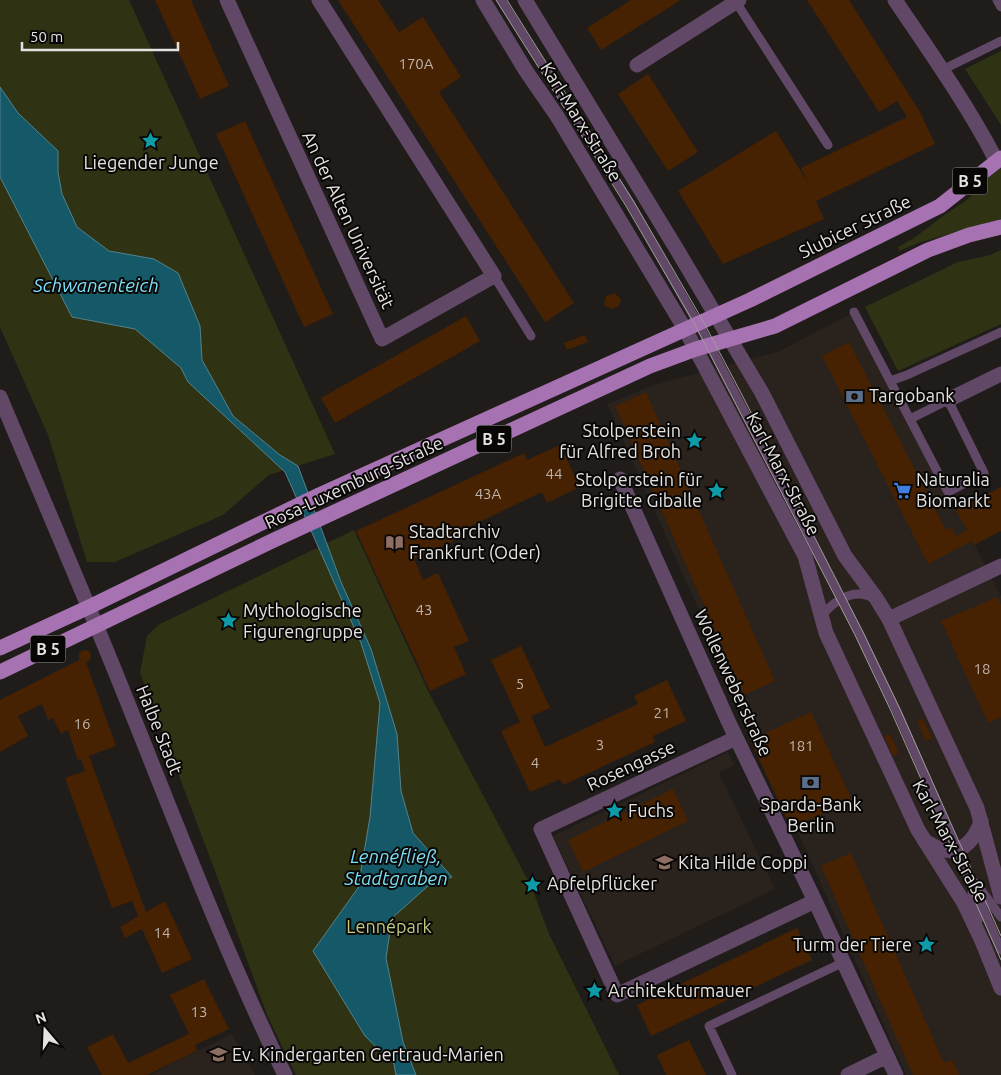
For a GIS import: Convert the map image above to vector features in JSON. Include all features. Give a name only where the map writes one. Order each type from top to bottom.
[{"type":"main road","name":"Slubicer Straße","points":[[717,318],[940,206],[999,159]]},
{"type":"main road","name":"B 5","points":[[729,339],[775,326],[928,250],[1001,227]]},
{"type":"main road","name":"Rosa-Luxemburg-Straße","points":[[0,672],[281,537],[650,366],[697,336],[717,318]]},
{"type":"main road","name":"Rosa-Luxemburg-Straße","points":[[0,648],[329,491],[642,349],[697,336],[729,339]]},
{"type":"street","name":"An der Alten Universität","points":[[228,0],[382,339],[494,276]]},
{"type":"street","points":[[319,0],[494,276]]},
{"type":"street","name":"Karl-Marx-Straße","points":[[484,0],[526,71],[562,124],[697,336],[806,556],[826,633],[918,830],[964,903],[1001,988]]},
{"type":"street","name":"Karl-Marx-Straße","points":[[525,0],[762,393],[845,556],[876,598],[889,620],[977,808],[1001,896]]},
{"type":"street","points":[[895,0],[999,159]]},
{"type":"street","points":[[637,66],[737,1]]},
{"type":"street","points":[[948,400],[1001,374]]},
{"type":"street","name":"Halbe Stadt","points":[[0,397],[89,607],[234,965],[284,1075]]},
{"type":"street","name":"Wollenweberstraße","points":[[620,479],[736,738],[896,1075]]},
{"type":"street","points":[[889,620],[1000,568]]},
{"type":"street","name":"Rosengasse","points":[[736,738],[541,828],[617,995],[815,901]]},
{"type":"street","points":[[926,842],[944,850],[957,849],[971,842],[978,832],[981,821]]},
{"type":"street","points":[[848,1075],[887,1056]]},
{"type":"lane","points":[[501,0],[630,203],[697,336],[841,599],[899,716],[1001,950]]},
{"type":"lane","points":[[997,0],[1001,7]]},
{"type":"lane","points":[[737,1],[828,145]]},
{"type":"lane","points":[[942,70],[1001,41]]},
{"type":"lane","points":[[494,276],[531,336]]},
{"type":"lane","points":[[854,312],[948,492],[984,473],[948,400],[910,419]]},
{"type":"lane","points":[[890,381],[1001,332]]},
{"type":"lane","points":[[822,614],[832,604],[841,599],[860,594],[876,598]]},
{"type":"lane","points":[[968,873],[982,941]]},
{"type":"lane","points":[[968,873],[1001,917]]},
{"type":"lane","points":[[732,1075],[709,1026],[844,962]]},
{"type":"shaded area","points":[[854,312],[1001,596],[1001,1075],[906,1075],[607,404],[653,385],[780,351]]},
{"type":"shaded area","name":"Kita Hilde Coppi","points":[[728,752],[734,765],[719,773],[775,889],[615,966],[553,836]]},
{"type":"shaded area","name":"Ev. Kindergarten Gertraud-Marien","points":[[232,1034],[255,1075],[150,1075]]},
{"type":"green space","points":[[0,0],[129,0],[335,454],[269,475],[223,515],[115,562],[87,562],[48,435],[0,327]]},
{"type":"green space","points":[[1001,51],[1001,125],[965,69]]},
{"type":"green space","points":[[1001,168],[1001,219],[918,243],[899,251],[898,247],[914,238],[967,200],[987,179]]},
{"type":"green space","points":[[1001,250],[1001,324],[898,371],[865,307],[958,262],[990,255]]},
{"type":"green space","name":"Lennépark","points":[[354,530],[428,691],[532,888],[549,934],[619,1075],[296,1075],[267,1015],[140,673],[147,636],[158,625]]},
{"type":"water","name":"Lennéfließ, Stadtgraben","points":[[0,87],[18,113],[58,151],[58,172],[62,194],[77,227],[109,251],[154,259],[178,273],[200,326],[202,360],[233,416],[280,455],[298,466],[341,582],[371,649],[397,734],[401,791],[413,833],[452,877],[428,886],[392,918],[386,958],[403,1042],[416,1075],[396,1075],[394,1064],[365,1036],[313,951],[358,888],[370,817],[380,703],[361,643],[285,472],[188,382],[181,368],[135,329],[72,317],[0,177]]},
{"type":"building","points":[[155,0],[191,0],[229,86],[200,99]]},
{"type":"building","points":[[338,0],[378,0],[399,32],[423,17],[461,77],[439,92],[574,303],[545,322]]},
{"type":"building","points":[[631,0],[681,0],[601,50],[587,28]]},
{"type":"building","points":[[807,0],[849,0],[920,112],[935,144],[816,201],[824,219],[723,264],[678,191],[776,131],[808,183],[801,168],[907,117],[897,101],[879,112]]},
{"type":"building","points":[[648,74],[698,152],[668,171],[618,94]]},
{"type":"building","points":[[245,121],[333,314],[304,327],[216,134]]},
{"type":"building","points":[[615,293],[621,300],[619,306],[611,309],[604,305],[606,296]]},
{"type":"building","points":[[466,316],[480,341],[335,423],[321,398]]},
{"type":"building","points":[[585,335],[588,342],[567,350],[564,343]]},
{"type":"building","points":[[849,342],[946,530],[951,527],[956,536],[967,530],[956,510],[1001,487],[1001,531],[974,545],[972,541],[928,564],[822,356]]},
{"type":"building","points":[[646,392],[775,681],[744,695],[615,406]]},
{"type":"building","points":[[560,445],[580,487],[547,503],[542,492],[452,535],[454,541],[414,559],[423,580],[438,573],[469,641],[454,647],[466,674],[430,691],[356,531],[524,453],[527,460]]},
{"type":"building","points":[[997,597],[1001,605],[1001,717],[988,723],[941,621]]},
{"type":"building","points":[[521,646],[550,708],[531,716],[545,747],[638,704],[634,696],[667,680],[686,721],[653,736],[655,742],[563,785],[560,779],[530,792],[501,731],[520,722],[491,660]]},
{"type":"building","points":[[84,650],[89,651],[91,655],[90,660],[86,662],[116,746],[89,756],[146,912],[165,901],[192,959],[162,973],[142,929],[125,938],[120,927],[138,916],[132,901],[112,908],[65,778],[85,771],[81,759],[78,760],[68,730],[61,734],[53,718],[48,720],[42,704],[18,716],[28,736],[0,752],[0,700],[79,660],[79,653]]},
{"type":"building","points":[[811,712],[852,800],[791,828],[750,740]]},
{"type":"building","points":[[923,719],[932,738],[926,741],[917,721]]},
{"type":"building","points":[[890,734],[899,753],[893,756],[884,736]]},
{"type":"building","points":[[673,789],[688,821],[583,872],[568,840]]},
{"type":"building","points":[[851,853],[944,1063],[952,1059],[959,1075],[913,1075],[821,866]]},
{"type":"building","points":[[797,928],[812,960],[651,1036],[637,1005]]},
{"type":"building","points":[[204,979],[229,1029],[195,1045],[197,1051],[147,1075],[102,1075],[87,1047],[113,1034],[128,1063],[189,1034],[170,995]]},
{"type":"building","points":[[689,1040],[706,1075],[666,1075],[657,1055]]},
{"type":"tram line","points":[[496,0],[626,206],[695,325],[855,635],[891,711],[1001,960]]},
{"type":"tram line","points":[[507,0],[634,202],[703,321],[863,632],[900,709],[1001,936]]},
{"type":"place","name":"Liegender Junge","points":[[151,140]]},
{"type":"place","name":"Targobank","points":[[855,396]]},
{"type":"place","name":"Stolperstein für Alfred Broh","points":[[695,441]]},
{"type":"place","name":"Stolperstein für Brigitte Giballe","points":[[716,490]]},
{"type":"place","name":"Naturalia Biomarkt","points":[[902,490]]},
{"type":"place","name":"Stadtarchiv Frankfurt (Oder)","points":[[395,542]]},
{"type":"place","name":"Mythologische Figurengruppe","points":[[229,621]]},
{"type":"place","name":"Sparda-Bank Berlin","points":[[811,782]]},
{"type":"place","name":"Fuchs","points":[[614,811]]},
{"type":"place","name":"Kita Hilde Coppi","points":[[664,863]]},
{"type":"place","name":"Apfelpflücker","points":[[533,884]]},
{"type":"place","name":"Turm der Tiere","points":[[926,945]]},
{"type":"place","name":"Architekturmauer","points":[[594,991]]},
{"type":"place","name":"Ev. Kindergarten Gertraud-Marien","points":[[218,1055]]},
{"type":"water label","name":"Schwanenteich","points":[[96,285]]}]
